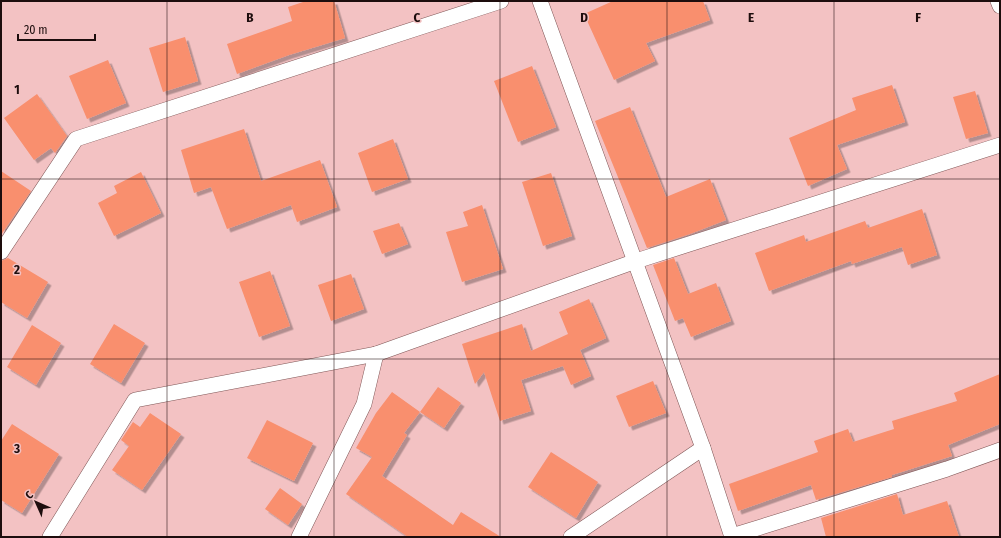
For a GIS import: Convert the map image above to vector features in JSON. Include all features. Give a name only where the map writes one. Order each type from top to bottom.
[{"type":"lane","points":[[1,252],[76,139],[501,1]]},
{"type":"lane","points":[[540,1],[703,448],[732,537],[947,469],[1000,450]]},
{"type":"lane","points":[[998,1],[1000,6]]},
{"type":"lane","points":[[50,537],[135,400],[376,354],[636,261],[1000,145]]},
{"type":"lane","points":[[299,537],[364,404],[376,354]]},
{"type":"lane","points":[[571,537],[703,448]]},
{"type":"building","points":[[306,1],[334,1],[345,38],[289,55],[237,74],[227,44],[292,21],[288,7]]},
{"type":"building","points":[[613,1],[703,1],[710,20],[646,43],[655,61],[614,80],[584,14]]},
{"type":"building","points":[[185,37],[198,81],[163,92],[149,48]]},
{"type":"building","points":[[108,60],[126,103],[87,119],[69,76]]},
{"type":"building","points":[[532,66],[556,127],[518,142],[494,81]]},
{"type":"building","points":[[892,85],[905,122],[837,145],[847,169],[808,186],[789,138],[856,110],[852,98]]},
{"type":"building","points":[[975,91],[988,133],[966,139],[953,97]]},
{"type":"building","points":[[37,94],[67,136],[55,153],[51,148],[34,160],[4,118]]},
{"type":"building","points":[[630,107],[666,197],[710,179],[726,220],[647,248],[595,121]]},
{"type":"building","points":[[244,129],[261,181],[320,160],[337,207],[297,222],[291,205],[227,229],[211,187],[194,193],[181,150]]},
{"type":"building","points":[[393,139],[408,179],[372,192],[358,153]]},
{"type":"building","points":[[1,171],[31,191],[1,235]]},
{"type":"building","points":[[141,172],[161,213],[114,236],[98,203],[117,193],[114,186]]},
{"type":"building","points":[[551,173],[572,236],[543,246],[522,182]]},
{"type":"building","points":[[482,205],[503,269],[462,282],[446,232],[468,226],[463,212]]},
{"type":"building","points":[[922,209],[937,255],[908,265],[902,247],[852,264],[851,261],[769,291],[755,253],[804,235],[806,242],[865,221],[868,228]]},
{"type":"building","points":[[399,223],[408,244],[382,254],[373,231]]},
{"type":"building","points":[[8,258],[48,282],[27,318],[1,302],[1,261]]},
{"type":"building","points":[[674,258],[688,294],[716,283],[731,321],[691,337],[683,318],[675,321],[653,265]]},
{"type":"building","points":[[270,271],[290,326],[259,337],[239,282]]},
{"type":"building","points":[[351,274],[364,309],[331,321],[318,285]]},
{"type":"building","points":[[589,299],[606,338],[580,350],[591,376],[571,385],[563,366],[521,380],[531,411],[500,421],[484,372],[475,384],[462,344],[522,324],[531,351],[568,334],[559,312]]},
{"type":"building","points":[[114,324],[145,343],[121,383],[90,364]]},
{"type":"building","points":[[32,325],[61,343],[36,385],[7,367]]},
{"type":"building","points":[[1000,374],[1000,424],[948,445],[952,456],[892,475],[892,477],[816,500],[811,485],[738,511],[729,484],[818,452],[814,441],[848,429],[853,442],[894,429],[892,421],[957,401],[954,393]]},
{"type":"building","points":[[653,381],[666,413],[629,427],[616,396]]},
{"type":"building","points":[[438,387],[461,403],[444,428],[420,412]]},
{"type":"building","points":[[392,392],[420,412],[404,433],[407,435],[382,476],[453,525],[461,512],[501,537],[408,537],[346,494],[372,457],[356,448],[376,413]]},
{"type":"building","points":[[150,413],[181,434],[142,490],[112,470],[129,446],[121,440],[133,422],[140,427]]},
{"type":"building","points":[[267,420],[313,443],[294,481],[247,458]]},
{"type":"building","points":[[12,424],[59,454],[22,513],[1,500],[1,441]]},
{"type":"building","points":[[551,452],[598,482],[576,518],[528,487]]},
{"type":"building","points":[[280,488],[302,504],[288,525],[265,509]]},
{"type":"building","points":[[897,494],[903,515],[947,501],[959,537],[826,537],[821,518]]}]
